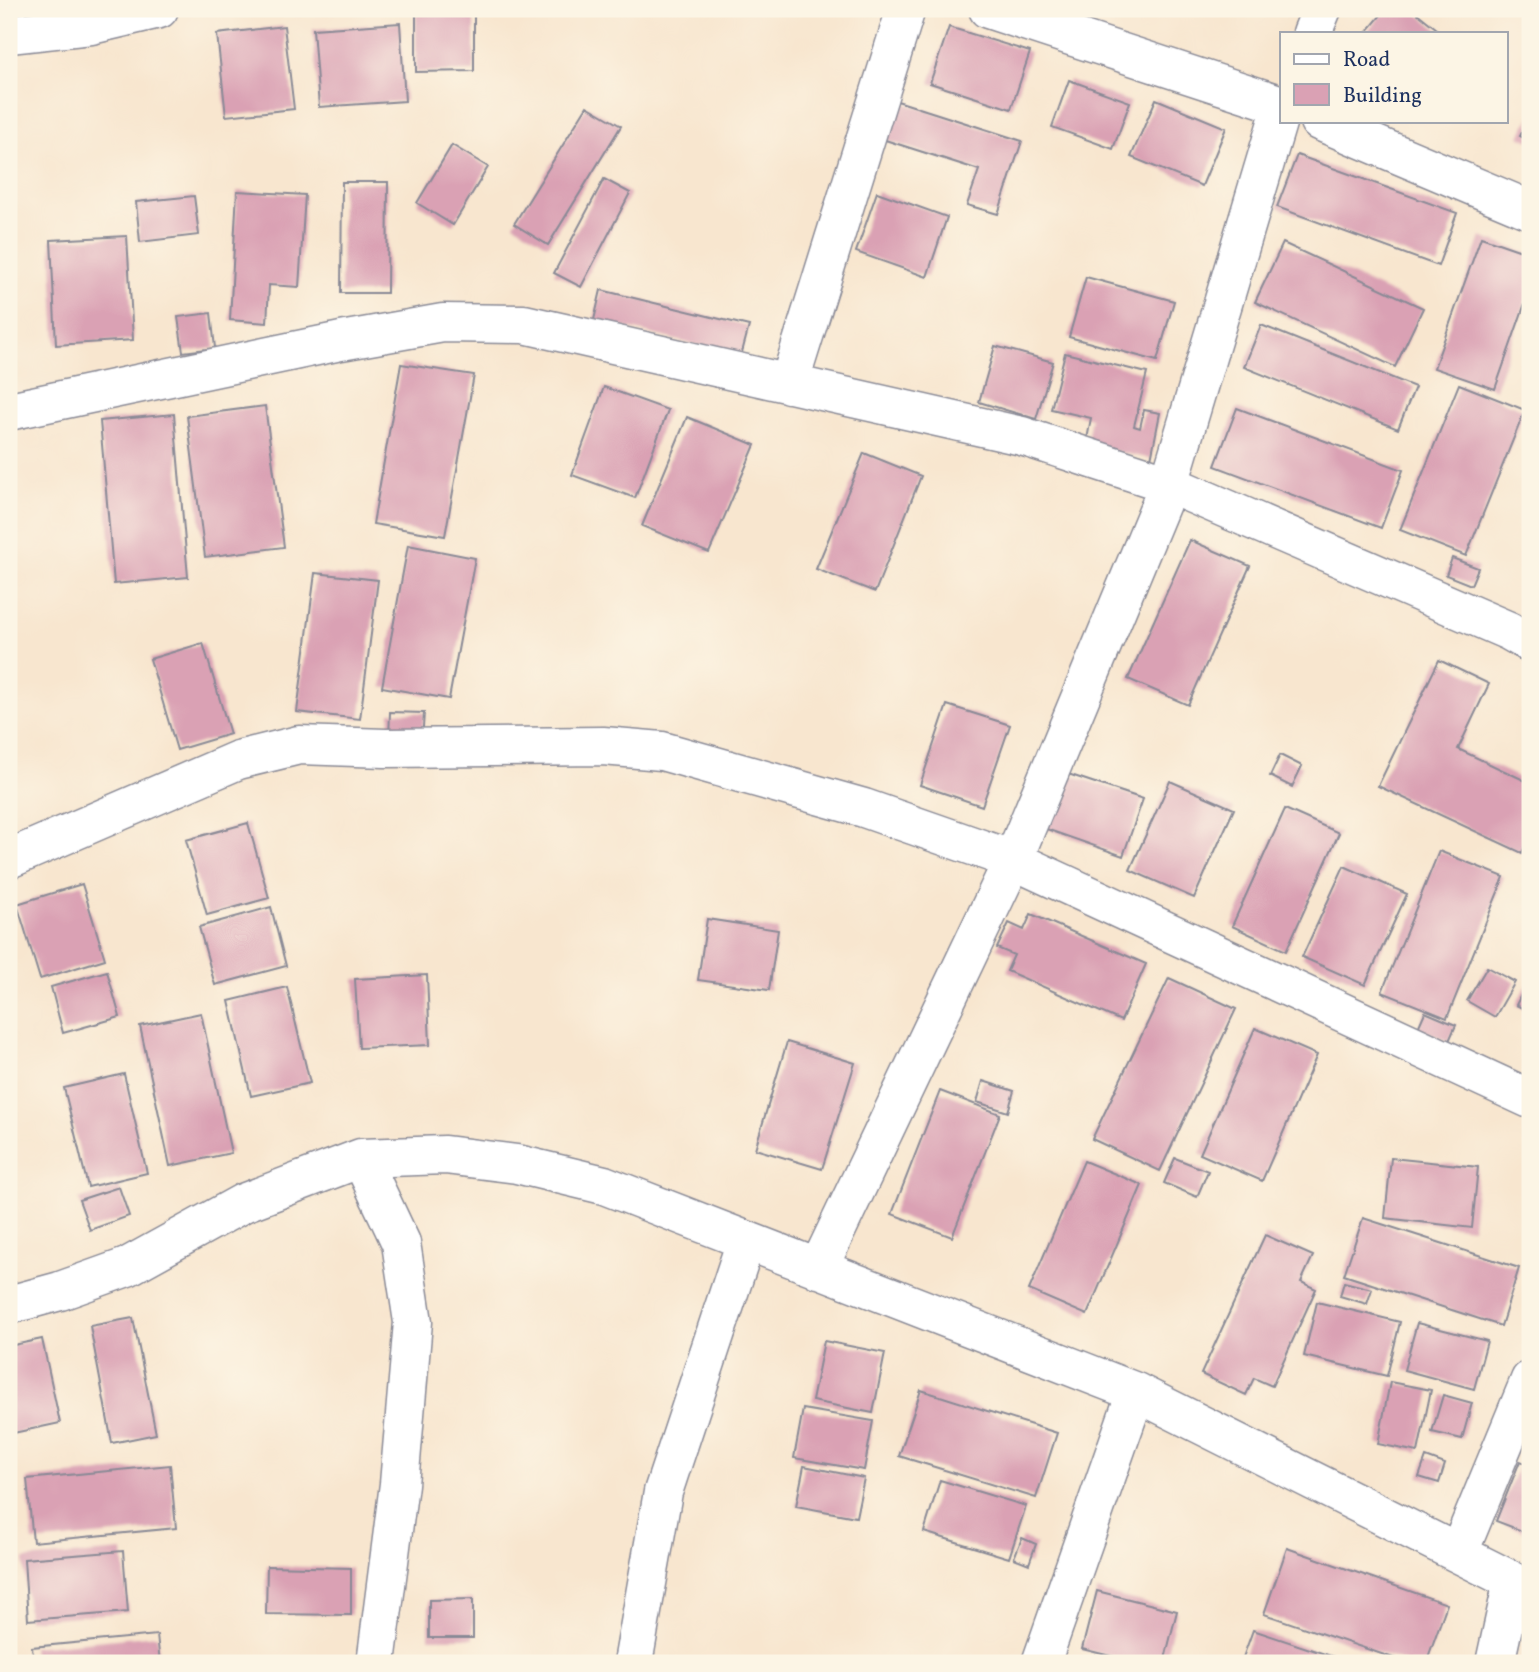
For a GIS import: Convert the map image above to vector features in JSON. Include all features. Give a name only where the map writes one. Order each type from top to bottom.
[{"type":"street","points":[[9,34],[91,24],[159,9]]},
{"type":"street","points":[[789,384],[906,9]]},
{"type":"street","points":[[988,9],[1280,105]]},
{"type":"street","points":[[1312,32],[1322,9]]},
{"type":"street","points":[[818,1269],[1013,860],[1169,484],[1280,113]]},
{"type":"street","points":[[1321,122],[1530,211]]},
{"type":"street","points":[[9,411],[341,341],[443,323],[524,324],[1022,436],[1169,484],[1509,631],[1530,643]]},
{"type":"street","points":[[9,859],[238,760],[299,745],[385,748],[603,746],[662,751],[864,808],[1013,860],[1530,1100]]},
{"type":"street","points":[[9,1305],[60,1291],[127,1267],[243,1203],[361,1158],[444,1155],[517,1164],[604,1185],[1136,1392],[1459,1552],[1522,1586],[1495,1663]]},
{"type":"street","points":[[361,1158],[401,1243],[413,1322],[399,1484],[376,1663]]},
{"type":"street","points":[[633,1663],[663,1492],[746,1241]]},
{"type":"street","points":[[1459,1552],[1530,1380]]},
{"type":"street","points":[[1041,1663],[1136,1392]]},
{"type":"building","points":[[416,9],[474,9],[474,71],[416,72]]},
{"type":"building","points":[[1386,9],[1412,9],[1441,32],[1367,32]]},
{"type":"building","points":[[400,23],[405,101],[319,107],[313,29]]},
{"type":"building","points":[[284,26],[294,109],[226,116],[217,34]]},
{"type":"building","points":[[949,27],[1030,52],[1011,109],[930,83]]},
{"type":"building","points":[[1069,80],[1130,102],[1113,149],[1052,127]]},
{"type":"building","points":[[891,99],[1022,141],[998,214],[967,205],[979,170],[879,138]]},
{"type":"building","points":[[1156,99],[1226,128],[1202,186],[1131,157]]},
{"type":"building","points":[[587,106],[621,126],[548,245],[514,224]]},
{"type":"building","points":[[1530,117],[1530,141],[1520,136]]},
{"type":"building","points":[[452,145],[488,167],[453,225],[417,203]]},
{"type":"building","points":[[1297,155],[1457,213],[1438,266],[1277,207]]},
{"type":"building","points":[[604,179],[630,193],[581,287],[554,273]]},
{"type":"building","points":[[342,182],[388,182],[387,293],[341,293]]},
{"type":"building","points":[[237,191],[305,195],[299,287],[269,285],[267,323],[230,320]]},
{"type":"building","points":[[877,192],[947,217],[927,277],[856,252]]},
{"type":"building","points":[[194,196],[199,235],[140,242],[136,202]]},
{"type":"building","points":[[127,236],[133,340],[56,345],[51,240]]},
{"type":"building","points":[[1481,237],[1530,254],[1530,289],[1495,389],[1434,368]]},
{"type":"building","points":[[1283,243],[1423,308],[1395,367],[1255,302]]},
{"type":"building","points":[[1086,277],[1174,301],[1157,361],[1069,337]]},
{"type":"building","points":[[601,290],[749,326],[741,356],[594,320]]},
{"type":"building","points":[[211,313],[215,348],[183,352],[178,317]]},
{"type":"building","points":[[1261,325],[1415,387],[1398,429],[1244,367]]},
{"type":"building","points":[[995,346],[1053,362],[1036,419],[979,402]]},
{"type":"building","points":[[1065,353],[1147,373],[1134,426],[1140,428],[1144,410],[1160,413],[1151,459],[1086,445],[1091,418],[1051,409]]},
{"type":"building","points":[[401,364],[474,375],[445,536],[373,524]]},
{"type":"building","points":[[1459,384],[1525,410],[1466,556],[1400,530]]},
{"type":"building","points":[[604,387],[668,410],[635,498],[572,475]]},
{"type":"building","points":[[265,406],[284,547],[205,557],[187,416]]},
{"type":"building","points":[[1237,408],[1403,470],[1381,528],[1215,466]]},
{"type":"building","points":[[174,414],[188,577],[114,584],[100,421]]},
{"type":"building","points":[[687,417],[755,445],[709,553],[642,526]]},
{"type":"building","points":[[864,453],[921,476],[875,592],[816,569]]},
{"type":"building","points":[[1190,540],[1250,566],[1188,705],[1128,679]]},
{"type":"building","points":[[408,545],[475,558],[449,699],[382,687]]},
{"type":"building","points":[[1452,558],[1478,568],[1471,585],[1446,575]]},
{"type":"building","points":[[315,573],[378,580],[360,719],[297,712]]},
{"type":"building","points":[[203,643],[230,734],[177,750],[150,659]]},
{"type":"building","points":[[1439,660],[1489,684],[1458,749],[1530,783],[1530,836],[1522,853],[1378,786]]},
{"type":"building","points":[[947,705],[1010,725],[982,806],[920,785]]},
{"type":"building","points":[[390,712],[424,713],[422,740],[389,739]]},
{"type":"building","points":[[1280,755],[1302,766],[1292,787],[1270,776]]},
{"type":"building","points":[[1065,773],[1143,799],[1123,856],[1046,829]]},
{"type":"building","points":[[1170,781],[1234,809],[1194,898],[1130,870]]},
{"type":"building","points":[[1285,809],[1339,833],[1286,951],[1232,926]]},
{"type":"building","points":[[248,823],[269,898],[207,915],[186,840]]},
{"type":"building","points":[[1439,851],[1504,877],[1447,1018],[1382,992]]},
{"type":"building","points":[[1344,866],[1407,894],[1365,985],[1302,957]]},
{"type":"building","points":[[82,884],[105,959],[40,979],[17,904]]},
{"type":"building","points":[[271,907],[286,966],[215,985],[199,927]]},
{"type":"building","points":[[1031,914],[1146,964],[1121,1021],[1007,971],[1014,955],[997,948],[1009,923],[1024,930]]},
{"type":"building","points":[[707,919],[778,930],[769,990],[698,980]]},
{"type":"building","points":[[1487,967],[1515,982],[1495,1017],[1467,1001]]},
{"type":"building","points":[[107,971],[120,1017],[63,1033],[51,987]]},
{"type":"building","points":[[427,975],[430,1045],[359,1048],[355,979]]},
{"type":"building","points":[[1169,978],[1236,1009],[1160,1171],[1092,1139]]},
{"type":"building","points":[[1526,985],[1530,986],[1530,1012],[1516,1005]]},
{"type":"building","points":[[287,987],[310,1083],[251,1096],[229,1001]]},
{"type":"building","points":[[1425,1012],[1456,1025],[1449,1041],[1418,1028]]},
{"type":"building","points":[[201,1013],[231,1153],[170,1166],[140,1026]]},
{"type":"building","points":[[1255,1028],[1317,1055],[1262,1181],[1200,1154]]},
{"type":"building","points":[[787,1042],[855,1063],[822,1169],[755,1149]]},
{"type":"building","points":[[124,1074],[147,1173],[88,1187],[64,1088]]},
{"type":"building","points":[[983,1081],[1014,1091],[1008,1112],[977,1102]]},
{"type":"building","points":[[940,1091],[1000,1114],[952,1237],[892,1214]]},
{"type":"building","points":[[1175,1158],[1208,1171],[1197,1197],[1164,1183]]},
{"type":"building","points":[[1391,1158],[1478,1167],[1472,1228],[1385,1218]]},
{"type":"building","points":[[1084,1161],[1142,1185],[1087,1315],[1029,1290]]},
{"type":"building","points":[[119,1187],[129,1216],[90,1230],[79,1200]]},
{"type":"building","points":[[1363,1218],[1519,1268],[1501,1326],[1344,1275]]},
{"type":"building","points":[[1265,1235],[1313,1256],[1301,1282],[1316,1289],[1272,1386],[1254,1378],[1246,1395],[1201,1374]]},
{"type":"building","points":[[1344,1282],[1372,1289],[1367,1304],[1340,1296]]},
{"type":"building","points":[[1317,1302],[1400,1322],[1387,1376],[1304,1356]]},
{"type":"building","points":[[133,1318],[156,1434],[112,1443],[90,1326]]},
{"type":"building","points":[[1417,1323],[1487,1341],[1474,1389],[1404,1370]]},
{"type":"building","points":[[42,1339],[60,1423],[9,1434],[9,1346]]},
{"type":"building","points":[[824,1341],[885,1353],[873,1413],[812,1401]]},
{"type":"building","points":[[1390,1382],[1431,1390],[1418,1452],[1378,1444]]},
{"type":"building","points":[[921,1390],[1057,1433],[1036,1498],[899,1456]]},
{"type":"building","points":[[1443,1395],[1472,1403],[1462,1439],[1432,1432]]},
{"type":"building","points":[[803,1409],[873,1421],[864,1470],[794,1458]]},
{"type":"building","points":[[1426,1457],[1445,1464],[1439,1483],[1419,1477]]},
{"type":"building","points":[[1520,1461],[1530,1465],[1530,1534],[1496,1521]]},
{"type":"building","points":[[170,1465],[176,1528],[33,1542],[27,1479]]},
{"type":"building","points":[[804,1466],[864,1478],[856,1517],[796,1506]]},
{"type":"building","points":[[940,1480],[1026,1506],[1009,1558],[924,1532]]},
{"type":"building","points":[[1022,1538],[1036,1544],[1029,1564],[1014,1558]]},
{"type":"building","points":[[1287,1548],[1447,1604],[1426,1663],[1408,1663],[1264,1614]]},
{"type":"building","points":[[123,1551],[128,1612],[28,1620],[24,1559]]},
{"type":"building","points":[[267,1566],[351,1568],[351,1615],[266,1614]]},
{"type":"building","points":[[1097,1591],[1177,1611],[1164,1663],[1139,1663],[1082,1649]]},
{"type":"building","points":[[473,1599],[473,1638],[429,1638],[429,1600]]},
{"type":"building","points":[[1253,1630],[1352,1663],[1241,1663]]},
{"type":"building","points":[[157,1635],[160,1663],[34,1663],[32,1647]]}]
